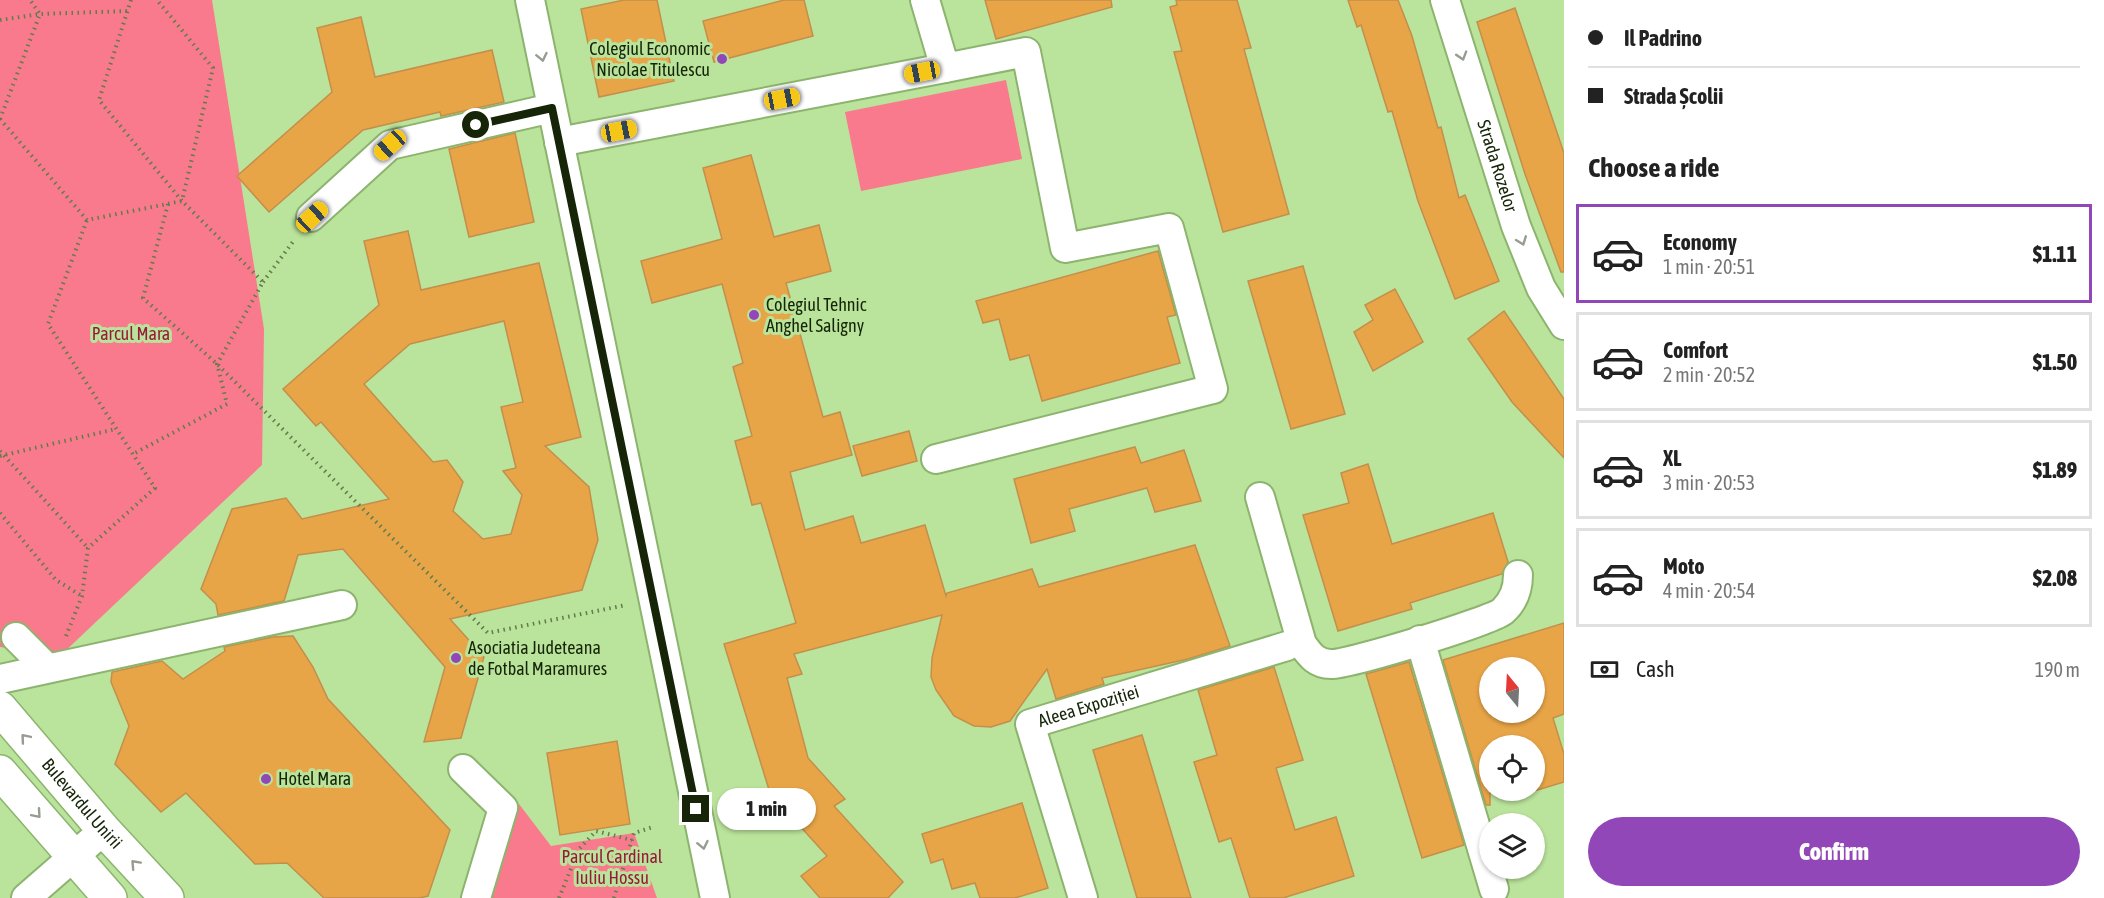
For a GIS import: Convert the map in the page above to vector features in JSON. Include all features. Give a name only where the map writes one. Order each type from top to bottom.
[{"type":"main road","name":"Bulevardul Unirii","points":[[0,708],[104,830],[167,898]]},
{"type":"main road","points":[[0,771],[110,898]]},
{"type":"street","points":[[530,0],[715,898]]},
{"type":"street","points":[[925,0],[945,68]]},
{"type":"street","name":"Strada Rozelor","points":[[1444,0],[1516,226],[1541,288],[1564,325]]},
{"type":"street","points":[[559,142],[1026,52],[1065,248],[1169,228],[1213,389],[936,459]]},
{"type":"street","points":[[312,217],[390,145],[552,108]]},
{"type":"street","points":[[1260,497],[1302,644],[1315,661],[1331,664],[1368,657],[1501,613],[1518,588],[1518,575]]},
{"type":"street","points":[[0,679],[342,605]]},
{"type":"street","points":[[16,637],[50,667]]},
{"type":"street","points":[[1420,640],[1494,889]]},
{"type":"street","name":"Aleea Expoziției","points":[[1083,898],[1030,724],[1287,646]]},
{"type":"street","points":[[463,769],[503,808],[476,898]]},
{"type":"street","points":[[26,898],[104,830]]},
{"type":"path","points":[[30,0],[40,14]]},
{"type":"path","points":[[131,0],[99,100],[182,201],[263,282]]},
{"type":"path","points":[[156,0],[213,68],[182,201]]},
{"type":"path","points":[[0,20],[40,14],[128,11]]},
{"type":"path","points":[[40,14],[0,119],[87,220]]},
{"type":"path","points":[[87,220],[182,201]]},
{"type":"path","points":[[168,204],[143,298],[217,364],[488,633],[653,600]]},
{"type":"path","points":[[133,454],[227,404],[217,364],[263,282],[312,217]]},
{"type":"path","points":[[50,667],[82,596],[88,548],[155,488],[48,324],[87,220]]},
{"type":"path","points":[[3,456],[117,429]]},
{"type":"path","points":[[0,451],[88,548]]},
{"type":"path","points":[[0,513],[56,580],[82,596]]},
{"type":"path","points":[[614,898],[634,833],[653,827]]},
{"type":"path","points":[[559,898],[579,849],[596,831],[632,840]]},
{"type":"green space","name":"Parcul Mara","points":[[0,0],[212,0],[264,329],[262,465],[61,655],[0,647]]},
{"type":"green space","points":[[1006,80],[1022,159],[861,191],[845,112]]},
{"type":"green space","name":"Parcul Cardinal Iuliu Hossu","points":[[519,804],[551,846],[634,833],[657,898],[488,898]]},
{"type":"building","points":[[624,0],[657,0],[674,81],[599,97],[581,9]]},
{"type":"building","points":[[784,0],[804,0],[813,36],[714,62],[703,21]]},
{"type":"building","points":[[985,0],[1111,0],[1112,7],[996,39]]},
{"type":"building","points":[[1176,0],[1237,0],[1251,48],[1244,49],[1289,214],[1223,232],[1174,52],[1182,51],[1170,7],[1177,5]]},
{"type":"building","points":[[1348,0],[1398,0],[1412,36],[1438,128],[1441,127],[1459,198],[1465,195],[1499,281],[1455,299],[1418,201],[1392,111],[1388,112],[1361,25],[1357,27]]},
{"type":"building","points":[[1515,8],[1564,153],[1564,272],[1561,272],[1525,174],[1477,22]]},
{"type":"building","points":[[361,17],[375,77],[492,50],[504,102],[441,116],[440,112],[363,130],[269,212],[237,176],[332,92],[317,28]]},
{"type":"building","points":[[515,133],[534,222],[469,237],[449,149]]},
{"type":"building","points":[[751,155],[774,237],[819,225],[831,271],[786,283],[823,417],[840,412],[852,455],[790,472],[805,530],[853,516],[861,543],[925,525],[946,596],[947,593],[1032,569],[1039,587],[1195,545],[1230,646],[1188,659],[1102,678],[1104,684],[1056,699],[1047,669],[1010,721],[991,727],[974,726],[954,716],[936,690],[931,677],[932,658],[942,615],[794,654],[802,674],[787,678],[808,758],[845,799],[834,806],[903,882],[888,898],[820,898],[801,876],[827,856],[770,793],[724,644],[796,623],[761,503],[752,505],[735,441],[752,436],[733,367],[743,363],[722,284],[652,303],[641,261],[722,239],[703,168]]},
{"type":"building","points":[[408,231],[421,290],[539,263],[581,437],[545,446],[589,487],[598,540],[582,590],[450,619],[484,657],[461,738],[424,742],[445,667],[343,549],[298,555],[284,601],[218,615],[216,604],[201,589],[232,509],[286,498],[302,519],[389,499],[321,422],[316,426],[283,389],[379,305],[364,241]],"holes":[[[504,321],[523,402],[501,407],[516,468],[503,471],[522,495],[511,534],[483,539],[453,511],[463,482],[447,460],[433,462],[364,384],[410,344]]]},
{"type":"building","points":[[1158,251],[1176,315],[1167,317],[1180,363],[1042,401],[1029,355],[1010,360],[999,319],[983,323],[976,301]]},
{"type":"building","points":[[1303,266],[1345,414],[1291,429],[1248,281]]},
{"type":"building","points":[[1395,289],[1423,342],[1373,371],[1354,332],[1373,320],[1365,305]]},
{"type":"building","points":[[1504,311],[1564,399],[1564,458],[1512,402],[1468,339]]},
{"type":"building","points":[[909,431],[917,461],[862,476],[853,446]]},
{"type":"building","points":[[1135,447],[1141,463],[1184,450],[1201,501],[1155,512],[1147,488],[1069,509],[1075,531],[1031,543],[1014,479]]},
{"type":"building","points":[[1368,464],[1392,544],[1493,513],[1508,562],[1502,574],[1410,603],[1412,609],[1338,631],[1303,515],[1349,503],[1341,473]]},
{"type":"building","points":[[1564,623],[1564,714],[1553,718],[1564,754],[1564,782],[1545,788],[1545,735],[1479,735],[1479,781],[1443,660]]},
{"type":"building","name":"Hotel Mara","points":[[293,636],[313,667],[328,699],[450,830],[428,896],[419,898],[324,898],[287,863],[255,864],[186,793],[161,812],[115,764],[129,726],[111,682],[112,672],[162,661],[183,679],[225,651],[224,647],[273,637]]},
{"type":"building","points":[[1409,662],[1464,845],[1422,858],[1366,674]]},
{"type":"building","points":[[1274,667],[1303,760],[1276,768],[1295,830],[1336,817],[1354,876],[1283,898],[1250,898],[1231,838],[1219,842],[1194,762],[1217,755],[1198,690]]},
{"type":"building","points":[[1142,735],[1191,898],[1137,898],[1093,750]]},
{"type":"building","points":[[617,741],[630,824],[560,835],[547,753]]},
{"type":"building","points":[[1022,803],[1048,888],[1015,898],[980,898],[975,883],[952,889],[943,859],[931,863],[922,834]]},
{"type":"place","name":"Colegiul Economic Nicolae Titulescu","points":[[722,59]]},
{"type":"place","name":"Colegiul Tehnic Anghel Saligny","points":[[754,315]]},
{"type":"place","name":"Asociatia Judeteana de Fotbal Maramures","points":[[456,658]]},
{"type":"place","name":"Hotel Mara","points":[[266,779]]},
{"type":"route","points":[[476,125],[552,108],[696,809]]}]
